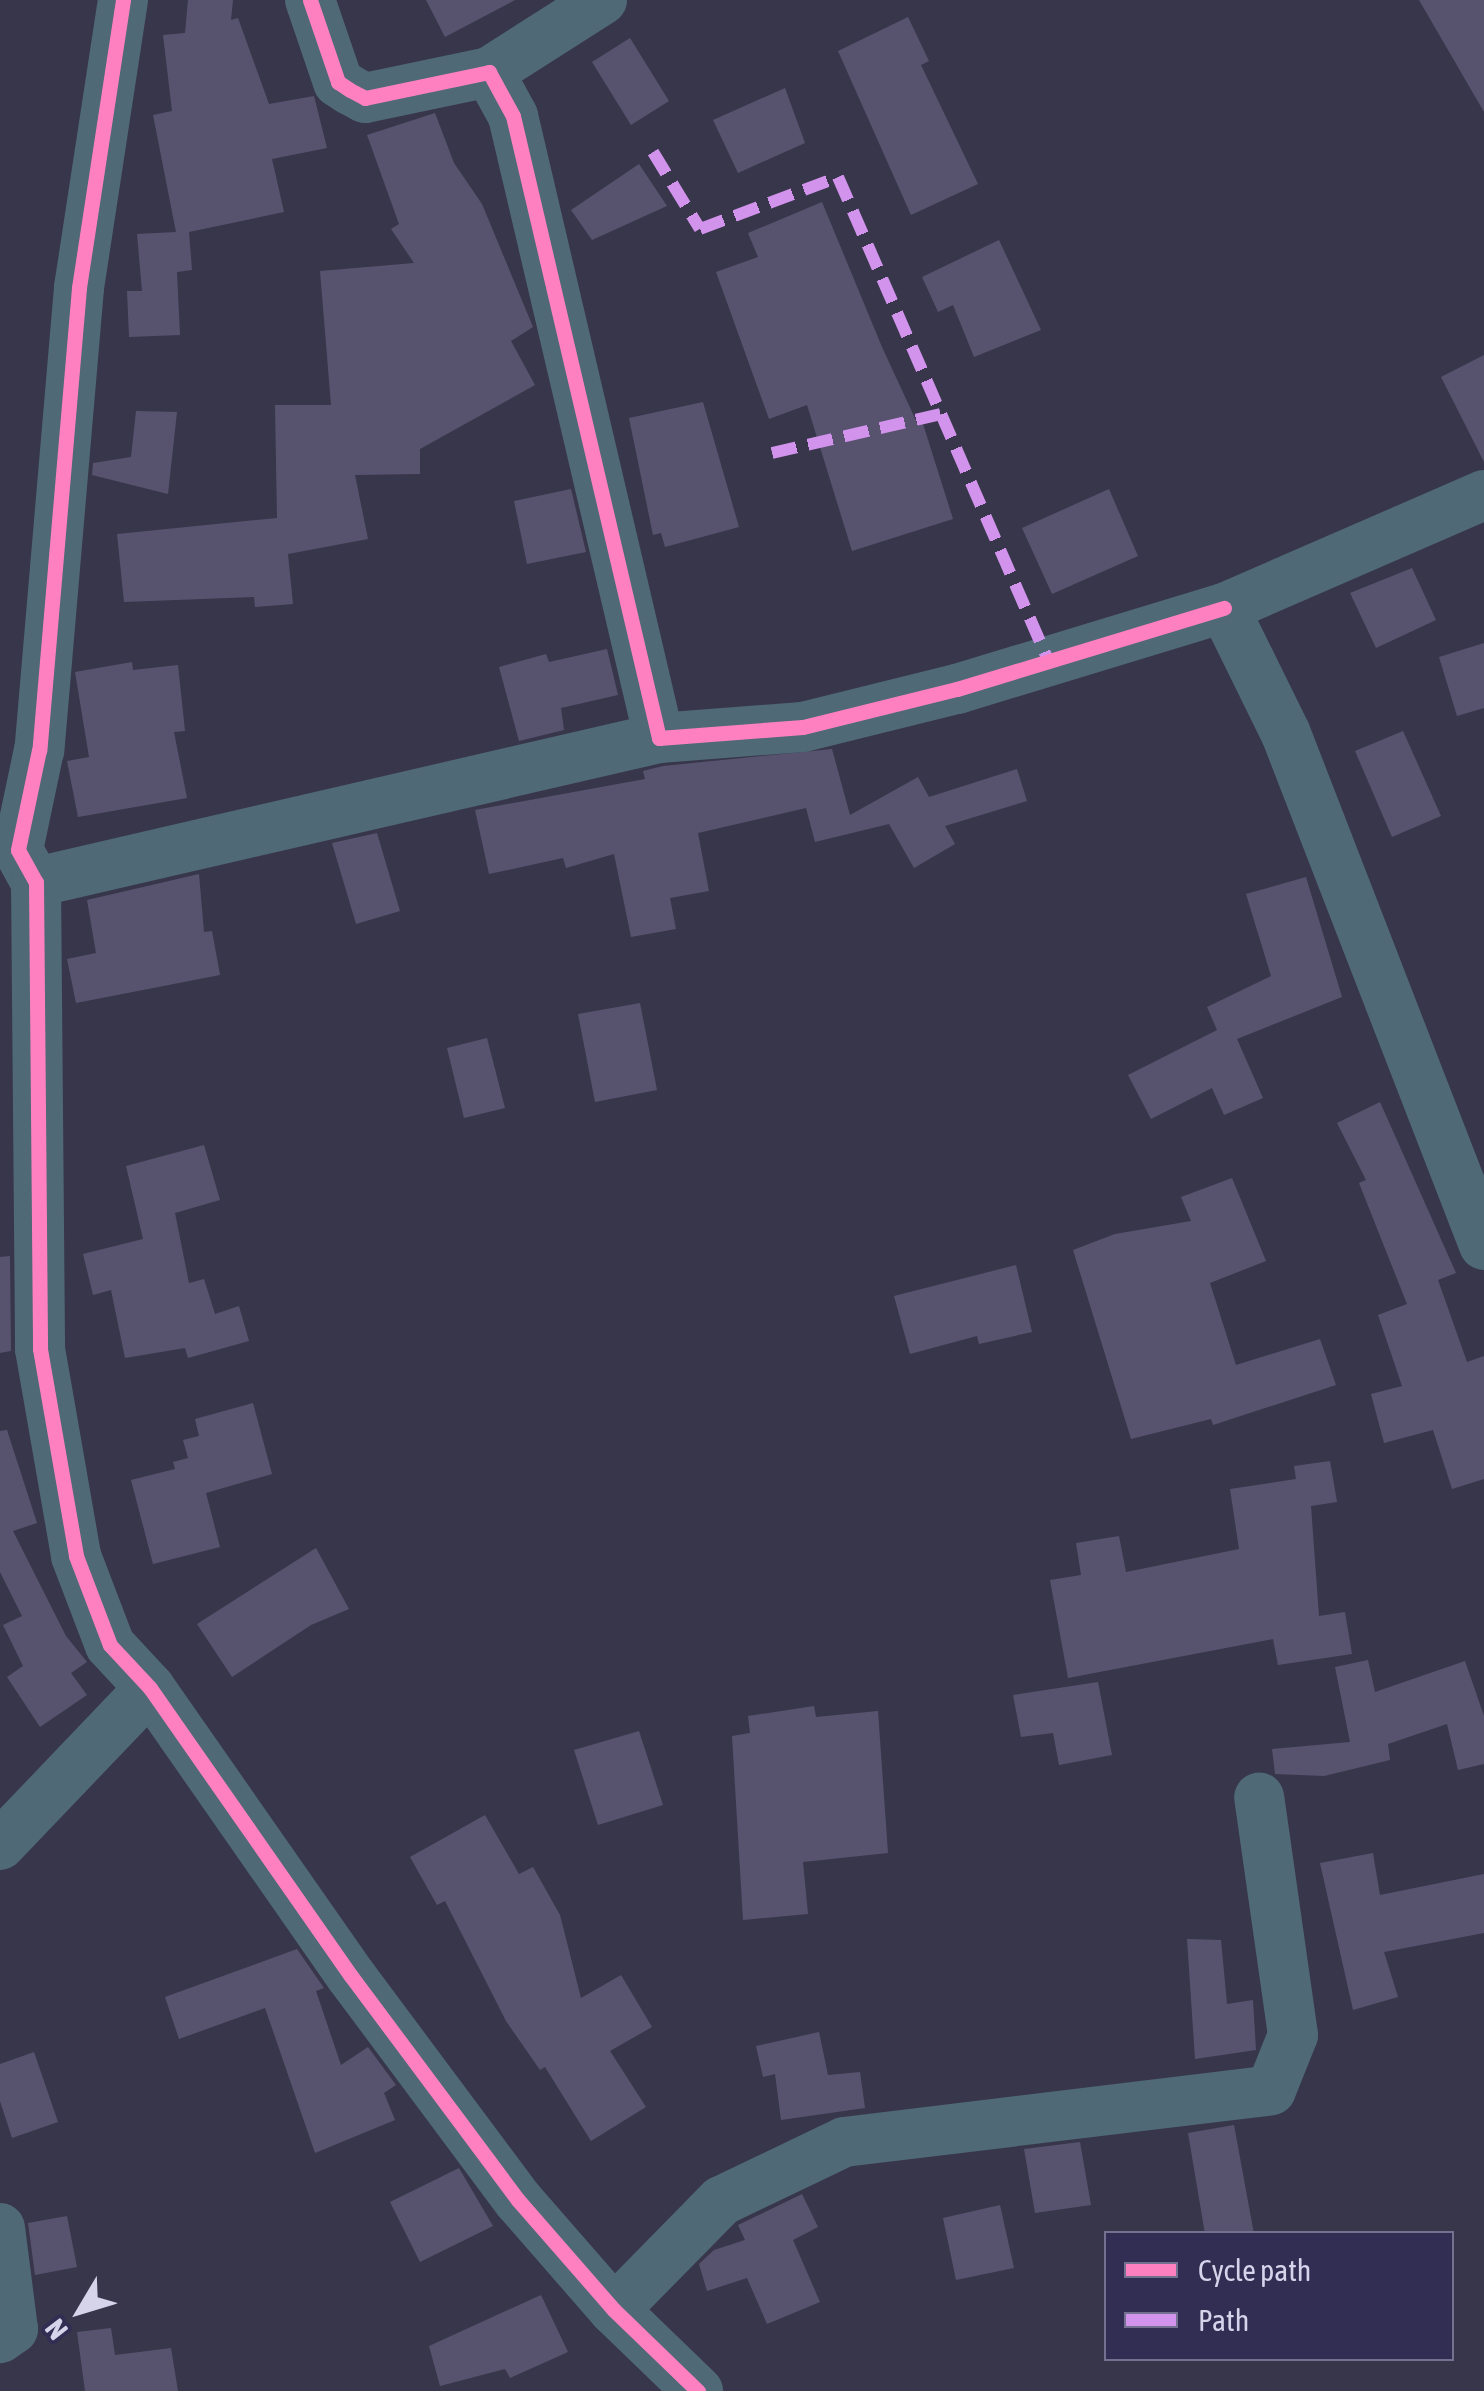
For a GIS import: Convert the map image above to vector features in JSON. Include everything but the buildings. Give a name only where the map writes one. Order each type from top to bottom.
[{"type":"street","points":[[123,0],[79,288],[38,750],[18,860],[18,1153],[40,1349],[76,1556],[110,1645],[150,1688],[351,1976],[518,2200],[614,2310],[698,2391]]},
{"type":"street","points":[[310,0],[338,82],[365,98],[490,72],[602,0]]},
{"type":"street","points":[[490,72],[513,116],[658,738]]},
{"type":"street","points":[[18,860],[658,738],[803,727],[957,690],[1224,608],[1484,495]]},
{"type":"street","points":[[1224,608],[1286,734],[1484,1245]]},
{"type":"street","points":[[0,1844],[150,1688]]},
{"type":"street","points":[[614,2310],[720,2201],[844,2142],[1270,2090],[1293,2036],[1259,1798]]},
{"type":"street","points":[[0,2228],[13,2330],[0,2338]]},
{"type":"marked path","points":[[653,152],[700,229],[838,177],[1048,660]]},
{"type":"marked path","points":[[772,453],[941,414]]},
{"type":"cycle path","points":[[123,0],[79,288],[39,750],[18,850],[36,882],[40,1349],[76,1556],[110,1645],[150,1688],[351,1976],[518,2200],[614,2310],[698,2391]]},
{"type":"cycle path","points":[[310,0],[338,82],[350,90],[365,98],[489,72],[513,116],[659,738],[803,727],[957,689],[1224,608]]}]
